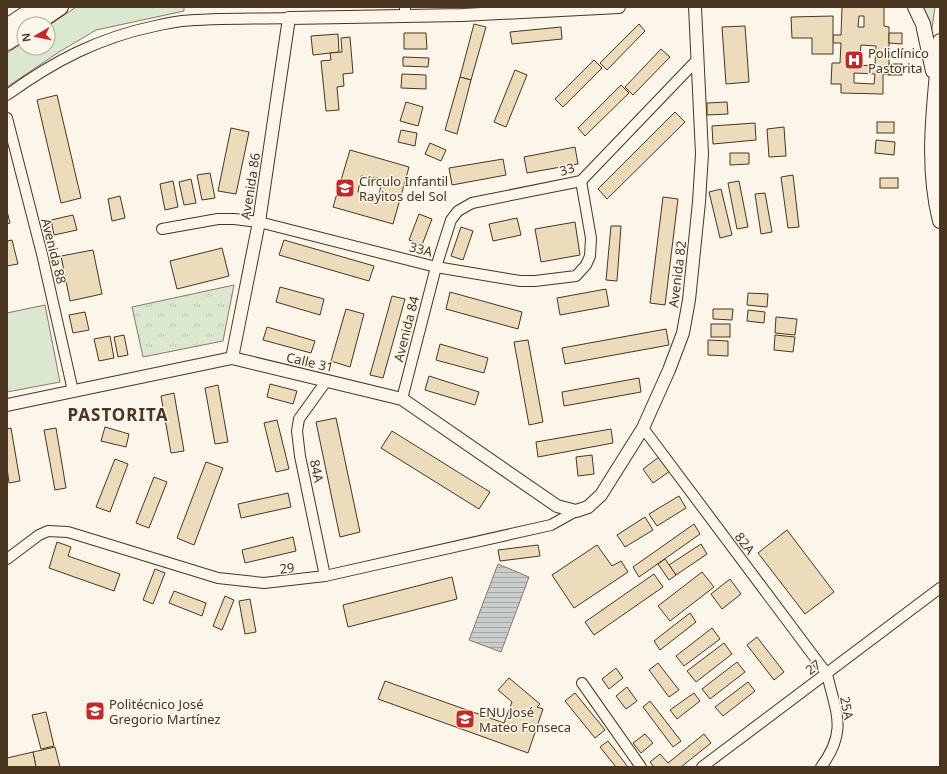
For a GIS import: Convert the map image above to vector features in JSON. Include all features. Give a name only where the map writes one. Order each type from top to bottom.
[{"type":"highway","points":[[7,27],[37,7]]},
{"type":"highway","points":[[47,16],[60,7]]},
{"type":"highway","points":[[7,42],[16,36]]},
{"type":"main road","points":[[915,7],[923,24],[936,85]]},
{"type":"main road","points":[[940,41],[932,131],[932,170],[940,221]]},
{"type":"street","points":[[7,94],[68,56],[104,41],[144,29],[181,21],[289,18],[405,11],[462,15],[619,7]]},
{"type":"street","name":"Avenida 82","points":[[576,511],[588,507],[601,495],[643,428],[669,370],[683,333],[689,300],[702,154],[695,7]]},
{"type":"street","name":"Avenida 86","points":[[232,358],[258,222],[289,18]]},
{"type":"street","name":"33","points":[[436,267],[451,220],[458,211],[472,203],[581,181],[698,59]]},
{"type":"street","name":"Avenida 88","points":[[7,118],[42,254],[73,391]]},
{"type":"street","name":"33A","points":[[162,229],[218,219],[234,218],[258,222],[436,267],[520,281],[535,281],[576,276],[586,266],[590,256],[591,238],[581,181]]},
{"type":"street","name":"Avenida 84","points":[[402,399],[436,267]]},
{"type":"street","name":"Calle 31","points":[[7,405],[232,358],[402,399],[557,506],[576,511]]},
{"type":"street","name":"84A","points":[[325,576],[300,456],[297,431],[299,419],[327,380]]},
{"type":"street","name":"82A","points":[[643,428],[827,674]]},
{"type":"street","name":"29","points":[[7,559],[39,535],[48,531],[58,531],[68,532],[218,578],[264,583],[325,576],[551,526],[576,511]]},
{"type":"street","name":"27","points":[[702,767],[940,588]]},
{"type":"street","name":"25A","points":[[821,767],[833,749],[838,735],[838,721],[827,674]]},
{"type":"street","points":[[582,683],[642,767]]},
{"type":"green space","points":[[76,7],[184,7],[184,11],[96,30],[56,54],[56,21]]},
{"type":"green space","points":[[923,7],[935,7],[931,35],[928,18]]},
{"type":"green space","points":[[16,47],[16,56],[53,56],[7,87],[7,53]]},
{"type":"green space","points":[[234,285],[223,341],[143,357],[132,307]]},
{"type":"green space","points":[[45,305],[60,382],[7,392],[7,313]]},
{"type":"shaded area","points":[[498,564],[529,577],[501,652],[469,640]]},
{"type":"building","points":[[842,7],[884,7],[884,26],[889,27],[889,75],[883,74],[883,94],[841,93],[841,84],[831,84],[832,63],[840,63],[841,43],[833,43],[833,35],[841,35]],"holes":[[[859,16],[864,16],[864,27],[858,27]],[[861,45],[876,46],[875,66],[859,65]],[[854,73],[875,74],[874,84],[854,83]]]},
{"type":"building","points":[[833,16],[833,54],[812,54],[812,38],[792,38],[791,17]]},
{"type":"building","points":[[474,24],[486,27],[471,80],[460,77]]},
{"type":"building","points":[[639,24],[645,31],[607,70],[600,63]]},
{"type":"building","points":[[745,26],[749,82],[726,84],[722,27]]},
{"type":"building","points":[[561,27],[562,39],[512,44],[510,32]]},
{"type":"building","points":[[404,33],[426,33],[427,49],[404,49]]},
{"type":"building","points":[[889,33],[902,33],[902,44],[889,43]]},
{"type":"building","points":[[338,34],[339,52],[313,55],[311,36]]},
{"type":"building","points":[[350,37],[353,73],[343,74],[344,86],[337,87],[339,110],[326,111],[321,61],[331,60],[330,53],[342,52],[341,38]]},
{"type":"building","points":[[661,49],[670,57],[633,95],[625,87]]},
{"type":"building","points":[[403,57],[429,58],[428,67],[403,66]]},
{"type":"building","points":[[594,60],[602,68],[563,107],[555,99]]},
{"type":"building","points":[[889,64],[902,64],[902,75],[889,75]]},
{"type":"building","points":[[515,70],[527,75],[506,127],[494,122]]},
{"type":"building","points":[[402,74],[426,75],[426,89],[401,88]]},
{"type":"building","points":[[460,77],[471,80],[457,134],[445,130]]},
{"type":"building","points":[[621,85],[629,93],[585,136],[578,128]]},
{"type":"building","points":[[57,95],[81,198],[61,203],[37,100]]},
{"type":"building","points":[[406,102],[423,107],[418,126],[400,121]]},
{"type":"building","points":[[727,102],[728,114],[707,115],[707,103]]},
{"type":"building","points":[[675,112],[685,122],[607,199],[598,189]]},
{"type":"building","points":[[877,122],[894,122],[894,133],[877,133]]},
{"type":"building","points":[[755,123],[756,140],[713,144],[712,126]]},
{"type":"building","points":[[784,127],[786,156],[769,157],[767,129]]},
{"type":"building","points":[[231,128],[249,132],[236,194],[218,191]]},
{"type":"building","points":[[401,130],[417,133],[415,146],[398,142]]},
{"type":"building","points":[[876,140],[895,142],[894,155],[875,153]]},
{"type":"building","points":[[430,143],[446,150],[441,161],[425,154]]},
{"type":"building","points":[[575,147],[578,164],[527,173],[524,157]]},
{"type":"building","points":[[350,150],[409,167],[393,224],[333,207]],"holes":[[[361,176],[382,179],[379,196],[358,192]]]},
{"type":"building","points":[[730,153],[749,153],[749,164],[730,165]]},
{"type":"building","points":[[503,159],[506,175],[452,185],[449,168]]},
{"type":"building","points":[[210,173],[215,198],[202,200],[197,175]]},
{"type":"building","points":[[793,175],[799,227],[788,228],[781,177]]},
{"type":"building","points":[[880,178],[898,178],[898,188],[880,188]]},
{"type":"building","points":[[191,179],[196,203],[184,205],[179,182]]},
{"type":"building","points":[[173,181],[178,207],[165,210],[160,184]]},
{"type":"building","points":[[739,181],[748,227],[737,229],[728,183]]},
{"type":"building","points":[[721,189],[732,235],[720,238],[709,192]]},
{"type":"building","points":[[765,193],[772,232],[761,234],[755,194]]},
{"type":"building","points":[[120,196],[125,218],[112,221],[108,199]]},
{"type":"building","points":[[663,197],[678,199],[665,305],[650,303]]},
{"type":"building","points":[[7,211],[10,223],[7,224]]},
{"type":"building","points":[[419,214],[432,219],[422,245],[409,240]]},
{"type":"building","points":[[73,215],[77,230],[54,235],[51,220]]},
{"type":"building","points":[[517,218],[521,235],[493,241],[489,224]]},
{"type":"building","points":[[575,222],[580,255],[541,262],[535,229]]},
{"type":"building","points":[[611,226],[621,226],[617,281],[606,280]]},
{"type":"building","points":[[461,227],[473,231],[463,260],[451,256]]},
{"type":"building","points":[[12,240],[18,264],[7,266],[7,241]]},
{"type":"building","points":[[284,240],[374,266],[369,281],[279,255]]},
{"type":"building","points":[[222,248],[229,276],[177,289],[170,261]]},
{"type":"building","points":[[93,250],[102,294],[70,301],[61,256]]},
{"type":"building","points":[[280,287],[324,299],[320,315],[276,302]]},
{"type":"building","points":[[606,289],[609,306],[560,315],[557,298]]},
{"type":"building","points":[[450,292],[522,312],[518,329],[446,309]]},
{"type":"building","points":[[748,293],[768,294],[767,307],[747,305]]},
{"type":"building","points":[[392,296],[405,299],[383,378],[370,375]]},
{"type":"building","points":[[346,309],[364,314],[350,367],[331,361]]},
{"type":"building","points":[[713,309],[733,309],[732,320],[713,319]]},
{"type":"building","points":[[748,310],[765,312],[764,323],[747,321]]},
{"type":"building","points":[[85,312],[89,330],[73,333],[69,315]]},
{"type":"building","points":[[776,317],[797,319],[795,335],[775,333]]},
{"type":"building","points":[[711,324],[730,324],[730,337],[711,337]]},
{"type":"building","points":[[267,327],[315,341],[311,353],[263,340]]},
{"type":"building","points":[[666,329],[669,345],[565,364],[562,348]]},
{"type":"building","points":[[124,335],[128,355],[118,357],[114,337]]},
{"type":"building","points":[[775,335],[795,337],[793,352],[774,350]]},
{"type":"building","points":[[110,336],[114,358],[99,361],[94,339]]},
{"type":"building","points":[[528,340],[543,422],[529,425],[514,342]]},
{"type":"building","points":[[708,340],[728,341],[728,356],[708,355]]},
{"type":"building","points":[[440,344],[488,358],[484,373],[436,360]]},
{"type":"building","points":[[429,376],[479,392],[475,405],[425,390]]},
{"type":"building","points":[[639,378],[641,392],[564,406],[562,392]]},
{"type":"building","points":[[270,384],[297,391],[293,404],[267,397]]},
{"type":"building","points":[[218,385],[228,442],[215,444],[205,388]]},
{"type":"building","points":[[174,393],[184,451],[171,453],[161,396]]},
{"type":"building","points":[[336,418],[360,532],[340,537],[316,422]]},
{"type":"building","points":[[277,420],[289,469],[276,472],[264,423]]},
{"type":"building","points":[[105,427],[129,434],[126,447],[101,441]]},
{"type":"building","points":[[11,428],[20,481],[9,483],[7,468],[7,429]]},
{"type":"building","points":[[56,428],[66,488],[55,490],[44,430]]},
{"type":"building","points":[[611,429],[613,443],[538,457],[536,442]]},
{"type":"building","points":[[392,431],[490,492],[479,509],[381,448]]},
{"type":"building","points":[[592,455],[594,474],[578,476],[576,457]]},
{"type":"building","points":[[659,457],[670,471],[653,483],[643,469]]},
{"type":"building","points":[[115,459],[128,464],[110,512],[96,507]]},
{"type":"building","points":[[206,462],[223,468],[194,545],[177,538]]},
{"type":"building","points":[[154,477],[167,482],[149,528],[136,523]]},
{"type":"building","points":[[288,493],[291,507],[241,518],[238,504]]},
{"type":"building","points":[[679,496],[686,508],[657,526],[649,514]]},
{"type":"building","points":[[645,517],[653,530],[625,547],[617,535]]},
{"type":"building","points":[[694,524],[700,534],[639,577],[633,567]]},
{"type":"building","points":[[787,530],[834,592],[805,614],[758,553]]},
{"type":"building","points":[[293,537],[296,551],[245,563],[242,550]]},
{"type":"building","points":[[57,542],[71,547],[68,556],[120,574],[114,591],[49,568]]},
{"type":"building","points":[[701,544],[707,554],[676,575],[669,565]]},
{"type":"building","points":[[538,545],[540,556],[500,561],[498,550]]},
{"type":"building","points":[[597,545],[612,566],[621,561],[628,572],[574,608],[552,575]]},
{"type":"building","points":[[665,559],[676,575],[669,580],[658,564]]},
{"type":"building","points":[[155,569],[165,573],[153,604],[143,600]]},
{"type":"building","points":[[702,572],[714,587],[670,621],[658,606]]},
{"type":"building","points":[[654,574],[663,587],[594,635],[585,622]]},
{"type":"building","points":[[452,577],[457,599],[348,627],[343,605]]},
{"type":"building","points":[[730,579],[741,594],[722,609],[711,594]]},
{"type":"building","points":[[174,591],[206,603],[202,616],[169,603]]},
{"type":"building","points":[[225,596],[234,600],[222,630],[213,626]]},
{"type":"building","points":[[250,599],[256,632],[245,634],[239,601]]},
{"type":"building","points":[[690,613],[696,622],[660,650],[654,641]]},
{"type":"building","points":[[712,628],[720,639],[684,666],[676,656]]},
{"type":"building","points":[[757,637],[784,672],[774,680],[747,645]]},
{"type":"building","points":[[724,643],[732,654],[696,682],[687,671]]},
{"type":"building","points":[[737,662],[745,672],[710,699],[702,689]]},
{"type":"building","points":[[658,663],[679,690],[669,697],[649,670]]},
{"type":"building","points":[[616,668],[623,678],[609,689],[602,679]]},
{"type":"building","points":[[509,678],[540,704],[537,707],[543,709],[528,753],[378,699],[385,681],[504,723],[512,702],[498,690]]},
{"type":"building","points":[[748,682],[755,691],[723,716],[715,707]]},
{"type":"building","points":[[627,687],[637,701],[626,709],[616,696]]},
{"type":"building","points":[[575,693],[605,730],[595,738],[565,701]]},
{"type":"building","points":[[694,693],[700,701],[677,719],[670,710]]},
{"type":"building","points":[[650,701],[681,741],[673,747],[643,707]]},
{"type":"building","points":[[46,712],[54,746],[41,749],[32,715]]},
{"type":"building","points":[[645,734],[653,743],[641,753],[633,743]]},
{"type":"building","points":[[704,734],[711,743],[681,767],[654,767],[650,762],[660,754],[668,763]]},
{"type":"building","points":[[608,741],[628,767],[616,767],[600,747]]},
{"type":"building","points":[[55,747],[60,767],[36,767],[33,752]]},
{"type":"building","points":[[33,752],[36,767],[7,767],[7,758]]},
{"type":"place","name":"Policlínico Pastorita","points":[[854,60]]},
{"type":"place","name":"Círculo Infantil Rayitos del Sol","points":[[345,188]]},
{"type":"place","name":"Politécnico José Gregorio Martínez","points":[[95,711]]},
{"type":"place","name":"ENU José Mateo Fonseca","points":[[465,719]]},
{"type":"district","name":"PASTORITA","points":[[118,414]]}]
